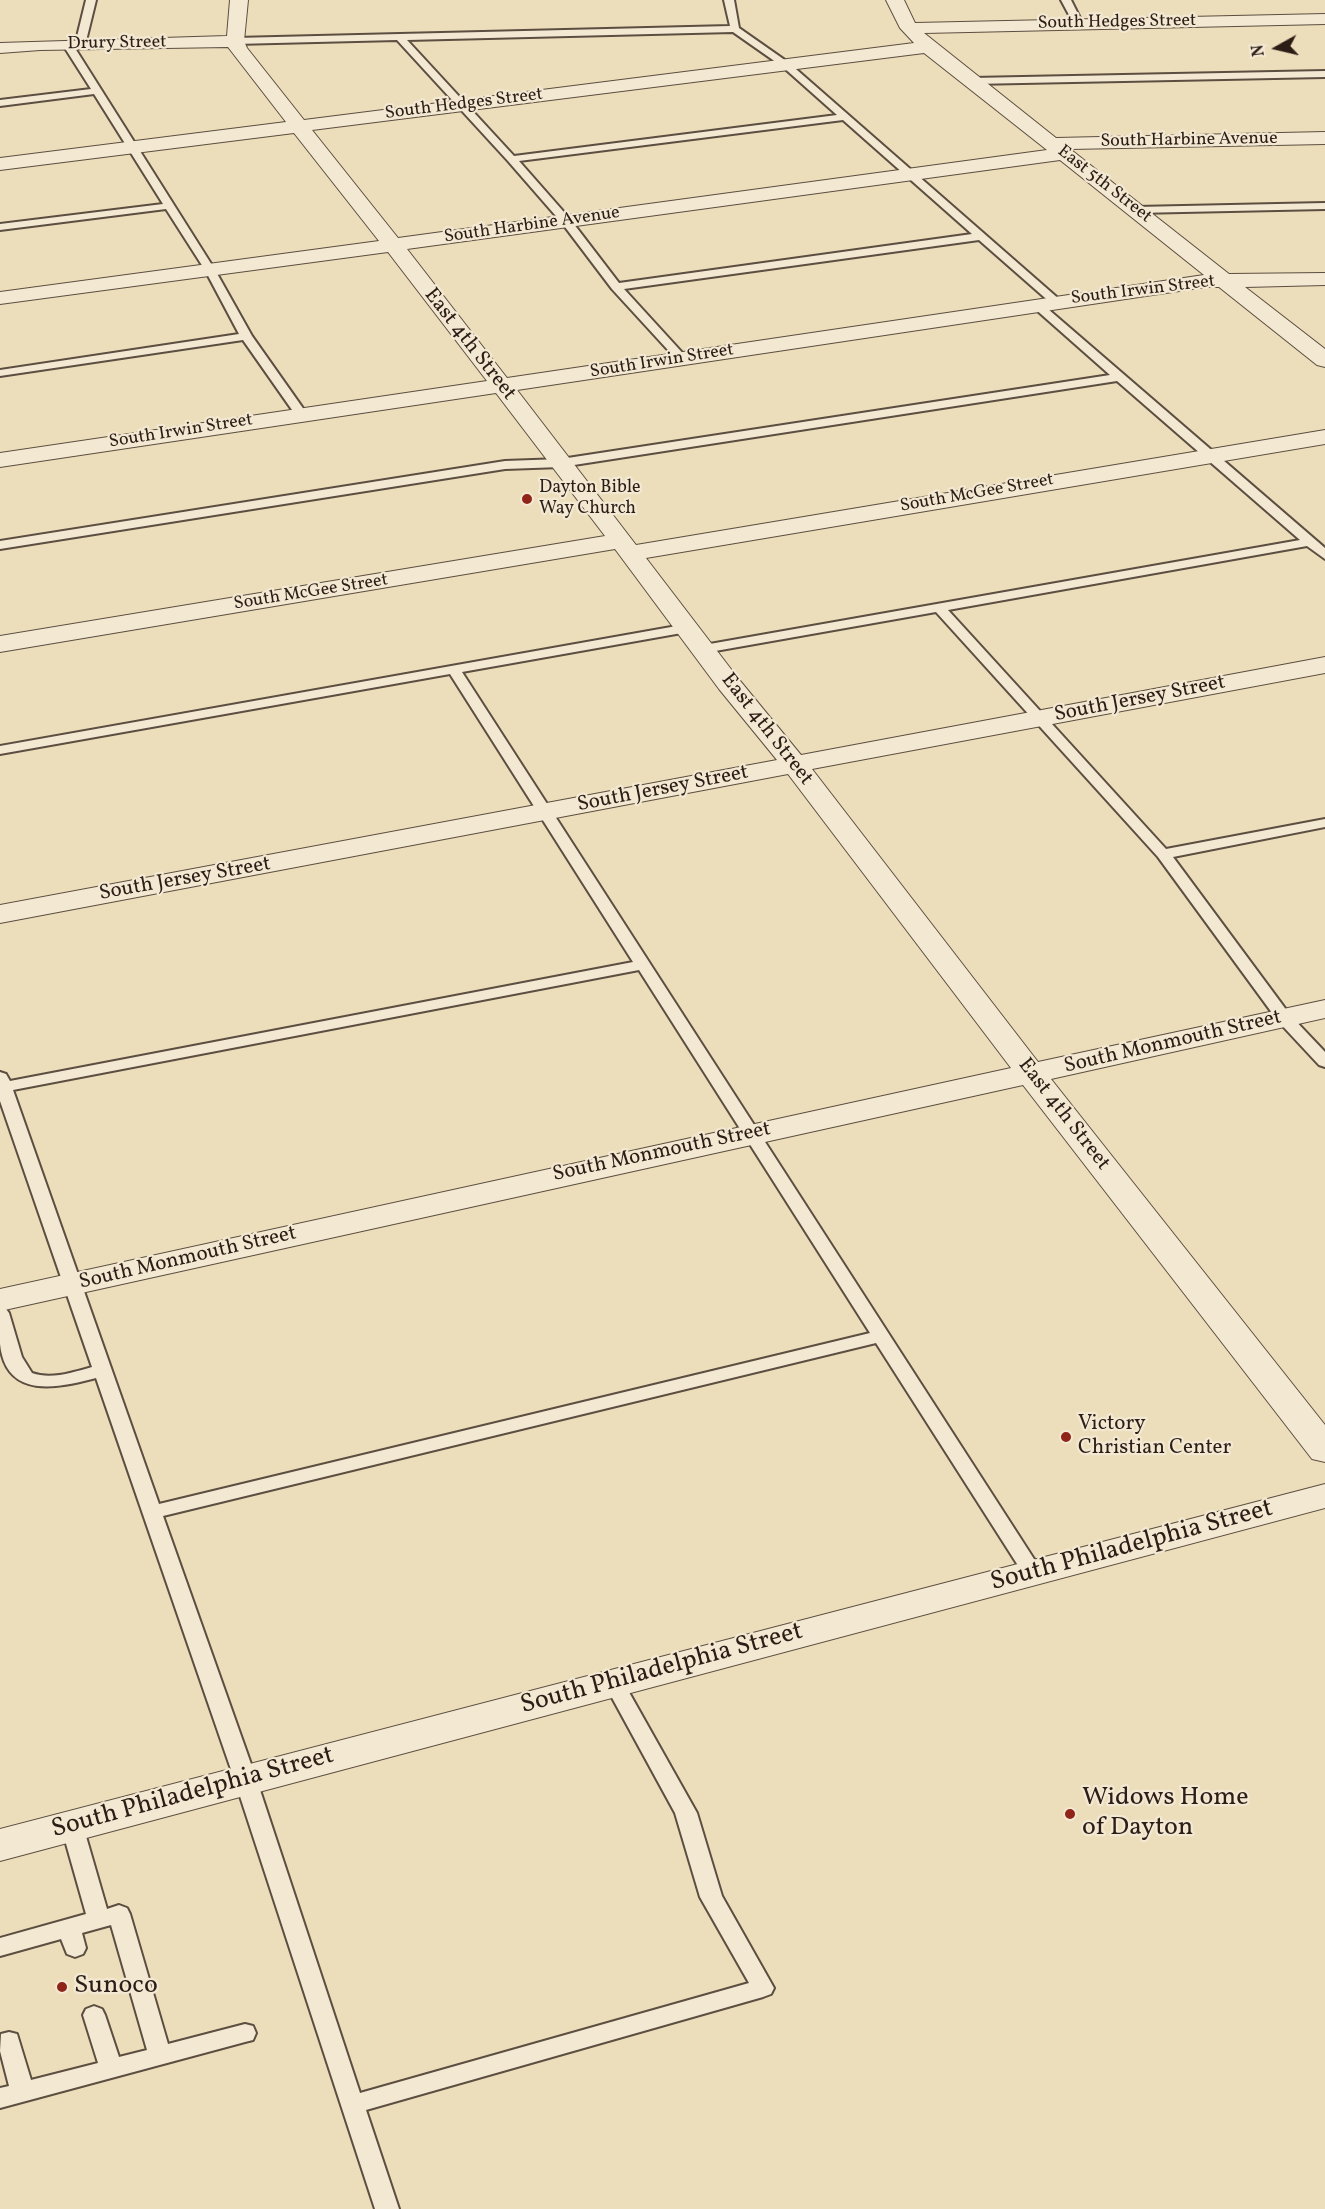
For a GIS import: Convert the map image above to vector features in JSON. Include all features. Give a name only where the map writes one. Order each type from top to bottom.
[{"type":"street","points":[[235,42],[239,0]]},
{"type":"street","name":"East 5th Street","points":[[895,0],[903,20],[928,47],[1325,360]]},
{"type":"street","name":"South Hedges Street","points":[[909,28],[1325,19]]},
{"type":"street","name":"Drury Street","points":[[4,47],[235,42]]},
{"type":"street","name":"East 4th Street","points":[[235,42],[238,50],[393,245],[1032,1075],[1325,1450]]},
{"type":"street","name":"South Hedges Street","points":[[0,164],[928,47]]},
{"type":"street","name":"South Harbine Avenue","points":[[0,298],[911,174],[1058,149],[1325,138]]},
{"type":"street","name":"South Irwin Street","points":[[0,460],[1046,304],[1224,280],[1325,279]]},
{"type":"street","name":"South McGee Street","points":[[0,644],[1325,437]]},
{"type":"street","name":"South Jersey Street","points":[[0,914],[1325,665]]},
{"type":"street","name":"South Monmouth Street","points":[[0,1300],[750,1133],[1032,1075],[1325,1009]]},
{"type":"street","name":"South Philadelphia Street","points":[[0,1845],[1325,1496]]},
{"type":"lane","points":[[90,0],[74,45],[97,91],[210,270],[246,336],[301,414]]},
{"type":"lane","points":[[729,0],[735,29]]},
{"type":"lane","points":[[1066,0],[1078,24]]},
{"type":"lane","points":[[235,42],[735,29],[786,65],[982,237],[1118,377],[1325,555]]},
{"type":"lane","points":[[400,38],[512,159],[566,221],[616,287],[682,359]]},
{"type":"lane","points":[[972,81],[1325,74]]},
{"type":"lane","points":[[0,103],[97,91]]},
{"type":"lane","points":[[512,159],[844,117]]},
{"type":"lane","points":[[0,227],[168,206]]},
{"type":"lane","points":[[1136,210],[1325,206]]},
{"type":"lane","points":[[616,287],[982,237]]},
{"type":"lane","points":[[0,373],[246,336]]},
{"type":"lane","points":[[0,545],[505,465],[561,463],[1118,377]]},
{"type":"lane","points":[[0,750],[454,670],[940,609],[1310,542]]},
{"type":"lane","points":[[940,609],[1162,854],[1284,1018],[1325,1062]]},
{"type":"lane","points":[[454,670],[1033,1574]]},
{"type":"lane","points":[[1162,854],[1325,822]]},
{"type":"lane","points":[[387,2209],[246,1781],[2,1082],[642,964]]},
{"type":"lane","points":[[0,1313],[20,1371],[29,1379],[48,1382],[103,1370]]},
{"type":"lane","points":[[152,1512],[881,1336]]},
{"type":"lane","points":[[354,2104],[763,1988],[711,1897],[686,1813],[614,1683]]},
{"type":"lane","points":[[72,1826],[99,1920]]},
{"type":"lane","points":[[0,1947],[72,1938],[99,1920],[118,1914],[160,2055]]},
{"type":"lane","points":[[94,2016],[111,2068]]},
{"type":"lane","points":[[0,2098],[245,2033]]},
{"type":"lane","points":[[9,2041],[22,2091]]},
{"type":"place","name":"Dayton Bible Way Church","points":[[527,499]]},
{"type":"place","name":"Victory Christian Center","points":[[1066,1437]]},
{"type":"place","name":"Widows Home of Dayton","points":[[1070,1814]]},
{"type":"place","name":"Sunoco","points":[[62,1987]]}]
